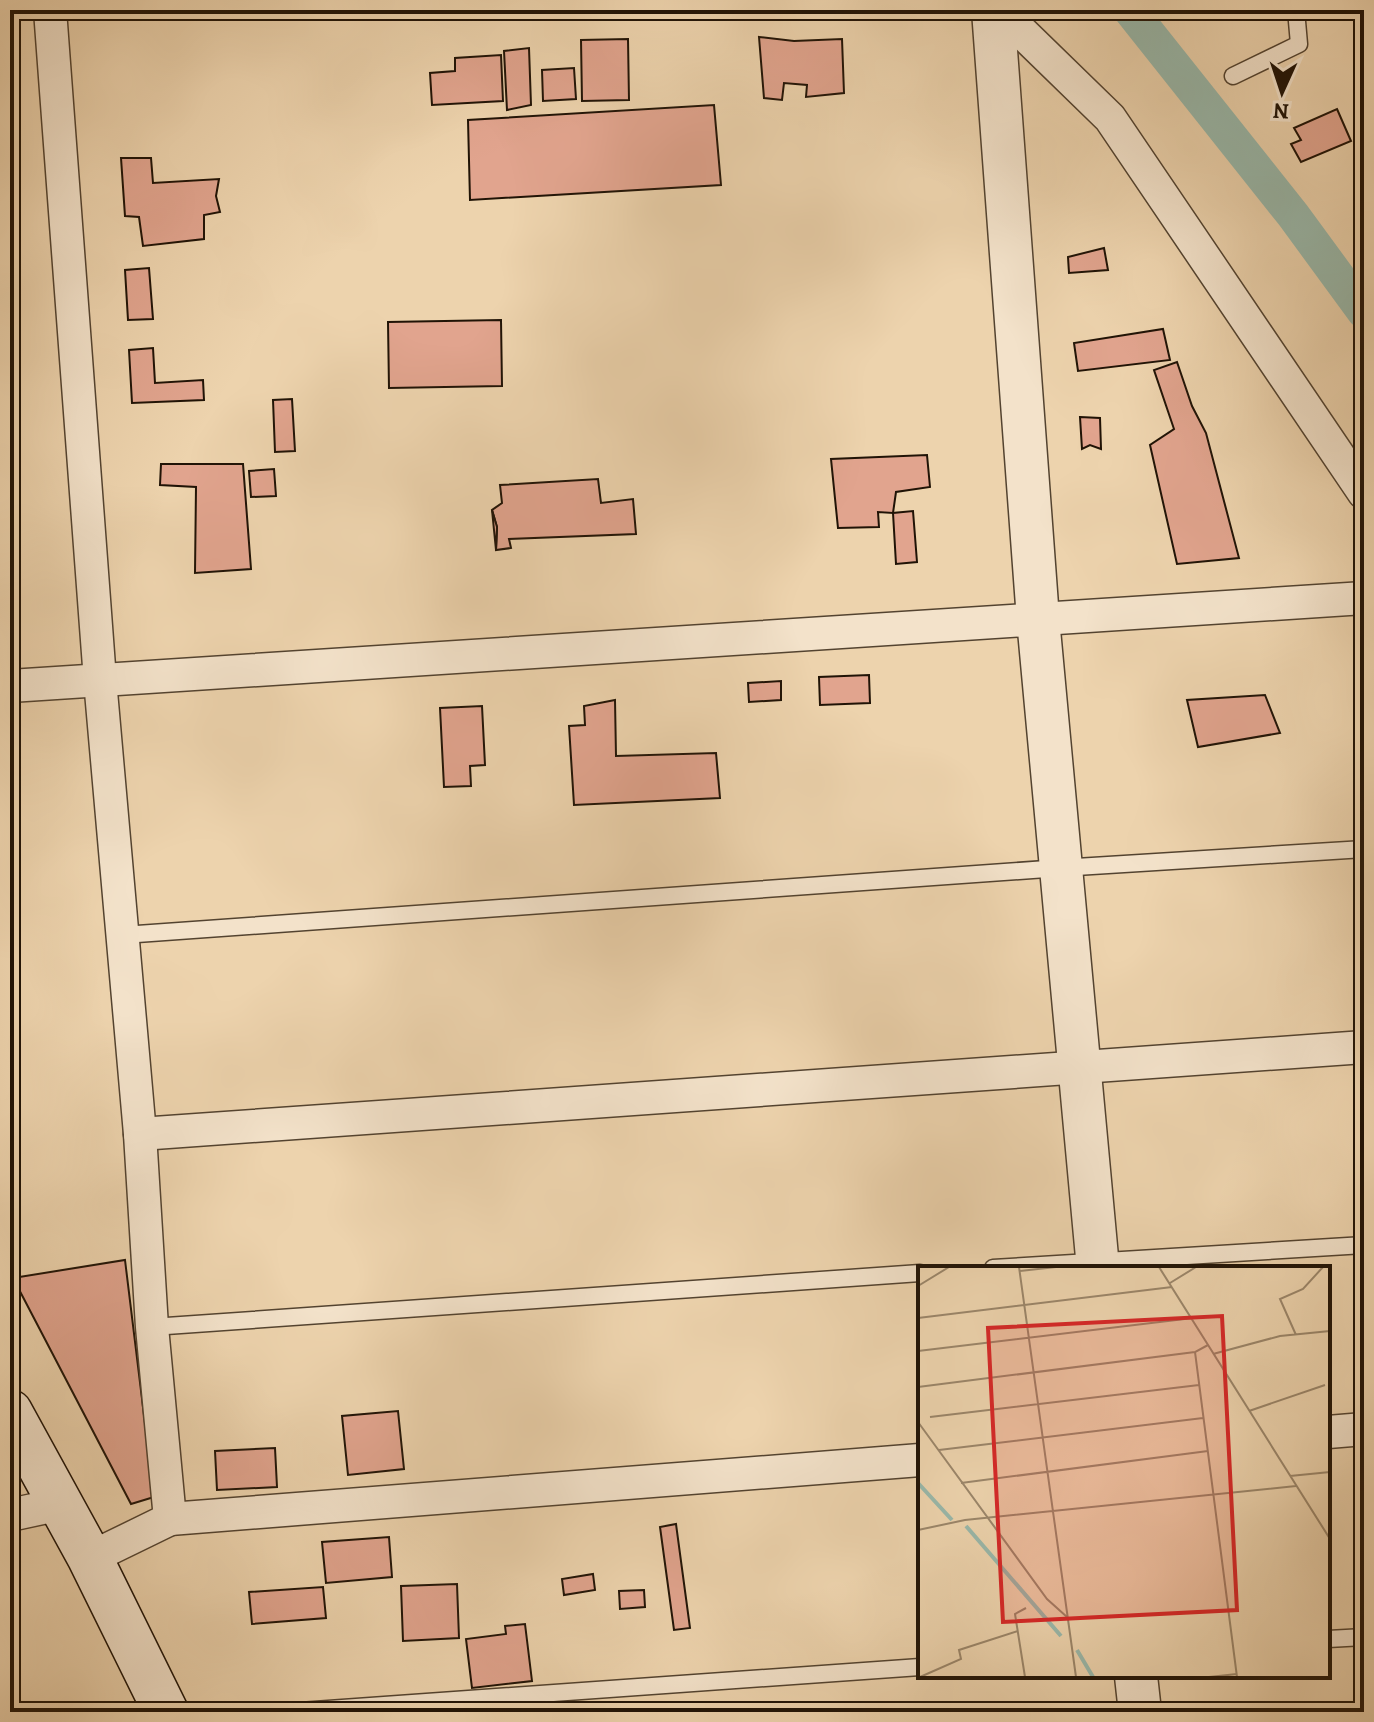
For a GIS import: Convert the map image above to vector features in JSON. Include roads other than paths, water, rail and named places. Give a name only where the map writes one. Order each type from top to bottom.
[{"type":"main road","points":[[10,1412],[90,1558],[166,1712]]},
{"type":"street","points":[[50,10],[100,680],[170,1519]]},
{"type":"street","points":[[996,10],[1110,118],[1364,493]]},
{"type":"street","points":[[996,10],[1038,619],[1097,1264]]},
{"type":"street","points":[[10,686],[1364,598]]},
{"type":"street","points":[[140,1134],[1364,1047]]},
{"type":"street","points":[[1330,1432],[1364,1429]]},
{"type":"street","points":[[90,1558],[170,1519],[918,1460]]},
{"type":"street","points":[[10,1515],[61,1504]]},
{"type":"street","points":[[1136,1678],[1140,1712]]},
{"type":"lane","points":[[1233,76],[1299,44],[1296,10]]},
{"type":"lane","points":[[123,935],[1364,849]]},
{"type":"lane","points":[[1045,1266],[1364,1245]]},
{"type":"lane","points":[[152,1327],[918,1273]]},
{"type":"lane","points":[[1330,1639],[1364,1637]]},
{"type":"lane","points":[[286,1712],[918,1667]]},
{"type":"waterway","points":[[1130,10],[1293,215],[1364,312]]}]
